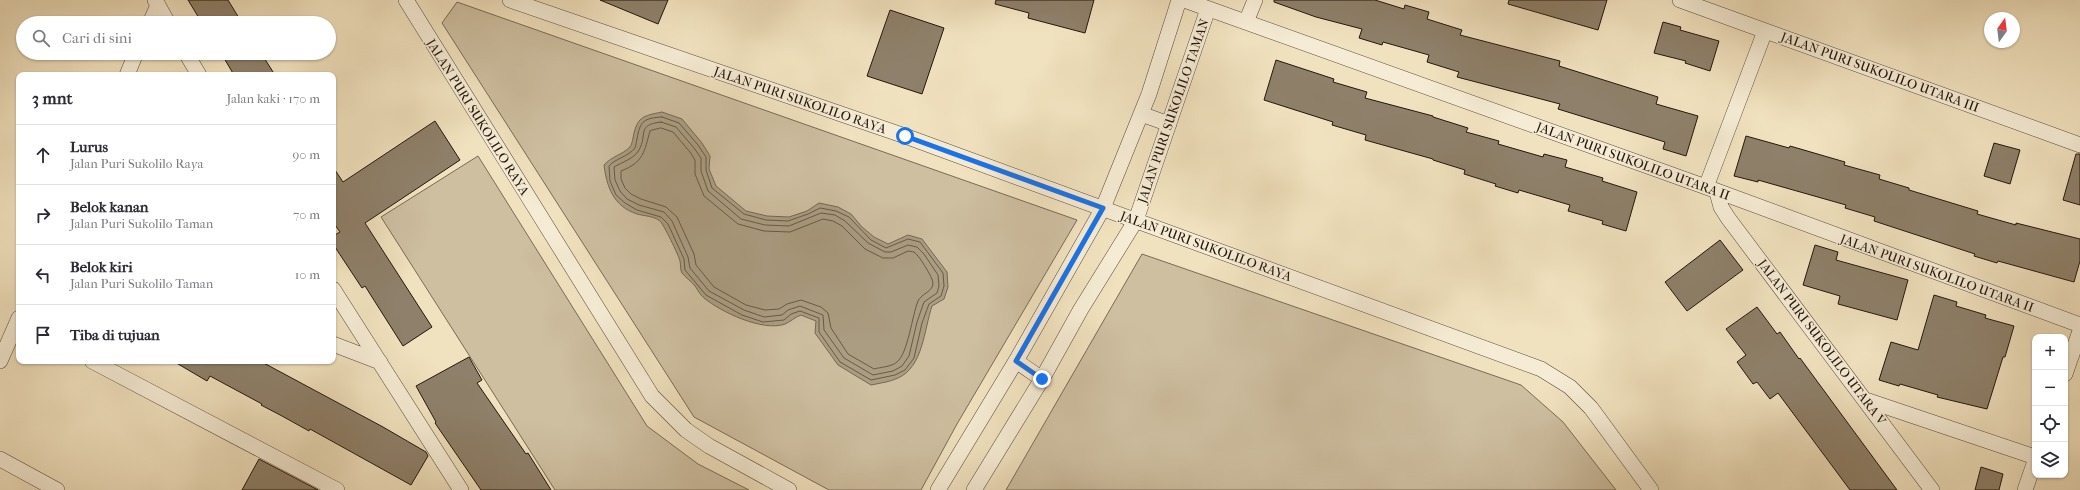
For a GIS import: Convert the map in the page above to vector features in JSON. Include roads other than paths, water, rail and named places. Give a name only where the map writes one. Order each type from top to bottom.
[{"type":"street","name":"JALAN PURI SUKOLILO RAYA","points":[[510,0],[905,136],[1542,369],[1570,387],[1591,408],[1651,490]]},
{"type":"street","points":[[938,490],[1016,361],[1103,208],[1141,114],[1179,0]]},
{"type":"street","name":"JALAN PURI SUKOLILO UTARA II","points":[[1184,0],[1712,190],[2080,325]]},
{"type":"street","points":[[1246,22],[1255,0]]},
{"type":"street","name":"JALAN PURI SUKOLILO UTARA III","points":[[1680,0],[2080,145]]},
{"type":"street","name":"JALAN PURI SUKOLILO RAYA","points":[[411,2],[631,365],[652,396],[686,430],[709,446],[789,490]]},
{"type":"street","points":[[152,16],[156,3]]},
{"type":"street","points":[[156,3],[164,16]]},
{"type":"street","name":"JALAN PURI SUKOLILO TAMAN","points":[[974,490],[1042,379],[1081,309],[1136,220],[1208,9]]},
{"type":"street","points":[[1712,190],[1765,31]]},
{"type":"street","points":[[127,72],[133,60]]},
{"type":"street","points":[[190,60],[197,72]]},
{"type":"street","points":[[1141,114],[1168,124]]},
{"type":"street","name":"JALAN PURI SUKOLILO UTARA V","points":[[1712,190],[1728,218],[1932,490]]},
{"type":"street","points":[[336,294],[461,490]]},
{"type":"street","points":[[0,361],[16,325]]},
{"type":"street","points":[[2066,370],[2080,331]]},
{"type":"street","points":[[336,345],[380,362]]},
{"type":"street","points":[[1016,361],[1042,379]]},
{"type":"street","points":[[98,364],[337,490]]},
{"type":"street","points":[[1866,400],[2032,456]]},
{"type":"street","points":[[0,459],[58,490]]},
{"type":"street","points":[[2024,490],[2032,469]]},
{"type":"water","points":[[662,112],[682,119],[702,143],[710,156],[709,169],[716,186],[746,211],[767,216],[789,217],[807,211],[819,203],[838,207],[851,214],[862,227],[874,237],[888,244],[908,235],[922,239],[947,272],[948,287],[944,299],[932,306],[918,357],[906,373],[898,378],[871,385],[838,365],[815,333],[816,321],[801,315],[785,324],[776,326],[754,323],[721,309],[703,297],[682,273],[679,258],[662,223],[655,218],[637,214],[622,206],[609,188],[605,173],[604,165],[630,147],[636,126],[639,122],[645,116]]}]
